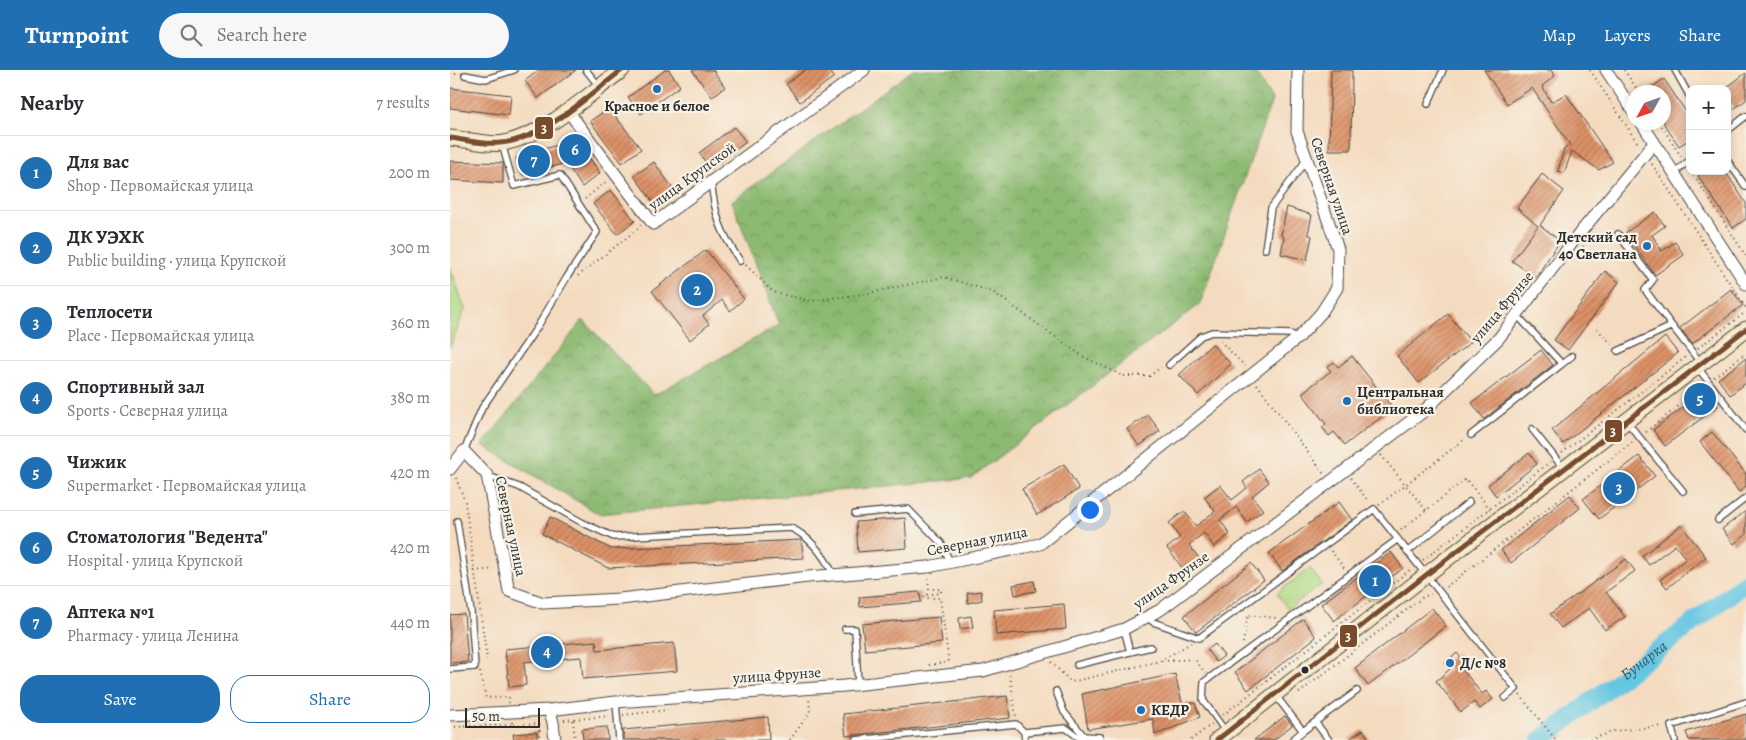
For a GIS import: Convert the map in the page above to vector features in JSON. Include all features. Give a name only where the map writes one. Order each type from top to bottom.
[{"type":"main road","points":[[450,138],[502,144],[538,129],[568,111],[622,70]]},
{"type":"main road","points":[[1222,736],[1274,695],[1421,570],[1560,463],[1625,420],[1696,360],[1746,329]]},
{"type":"street","name":"улица Крупской","points":[[568,111],[653,224],[864,70]]},
{"type":"street","name":"Северная улица","points":[[464,451],[487,475],[509,591],[543,603],[620,599],[834,575],[928,567],[1040,544],[1299,337],[1321,313],[1337,288],[1338,249],[1297,131],[1298,70]]},
{"type":"street","points":[[1606,70],[1626,100]]},
{"type":"street","points":[[1646,130],[1746,284]]},
{"type":"street","name":"улица Фрунзе","points":[[450,715],[510,710],[549,710],[616,702],[858,684],[983,671],[1124,629],[1160,610],[1424,411],[1499,338],[1579,234],[1654,143]]},
{"type":"street","points":[[451,468],[464,451]]},
{"type":"street","points":[[549,710],[553,722],[555,740]]},
{"type":"lane","points":[[465,75],[486,79],[514,70]]},
{"type":"lane","points":[[586,70],[599,86]]},
{"type":"lane","points":[[1428,104],[1443,70]]},
{"type":"lane","points":[[1675,70],[1686,90]]},
{"type":"lane","points":[[1728,130],[1746,116]]},
{"type":"lane","points":[[464,451],[482,408],[538,326],[597,232],[560,175],[514,186],[502,144]]},
{"type":"lane","points":[[1264,249],[1271,208],[1307,159]]},
{"type":"lane","points":[[1674,173],[1686,164]]},
{"type":"lane","points":[[1731,166],[1746,187]]},
{"type":"lane","points":[[711,181],[715,210],[724,237],[740,261]]},
{"type":"lane","points":[[1618,234],[1653,280],[1645,290],[1746,430]]},
{"type":"lane","points":[[1517,315],[1562,364]]},
{"type":"lane","points":[[1618,351],[1672,326]]},
{"type":"lane","points":[[1168,365],[1201,336],[1212,332],[1290,334],[1299,337]]},
{"type":"lane","points":[[1471,435],[1572,356]]},
{"type":"lane","points":[[1625,420],[1640,436],[1683,492]]},
{"type":"lane","points":[[1532,429],[1560,463]]},
{"type":"lane","points":[[487,475],[518,487],[583,523],[614,537],[791,528],[802,533],[821,553],[834,575]]},
{"type":"lane","points":[[1718,520],[1746,498]]},
{"type":"lane","points":[[1408,552],[1469,502]]},
{"type":"lane","points":[[855,514],[908,509],[941,543],[950,562]]},
{"type":"lane","points":[[1147,617],[1153,622],[1199,638],[1374,509],[1516,689],[1505,698]]},
{"type":"lane","points":[[450,669],[475,667],[471,612],[457,521]]},
{"type":"lane","points":[[1222,736],[1217,720],[1203,700],[1204,682],[1349,575],[1396,537]]},
{"type":"lane","points":[[845,629],[855,629],[858,684]]},
{"type":"lane","points":[[1124,629],[1130,652]]},
{"type":"lane","points":[[1077,665],[1151,647]]},
{"type":"lane","points":[[1292,740],[1357,690]]},
{"type":"lane","points":[[1056,691],[1064,712],[1084,736],[1100,737],[1100,740]]},
{"type":"lane","points":[[1274,695],[1303,731]]},
{"type":"lane","points":[[616,702],[619,740]]},
{"type":"lane","points":[[1675,740],[1671,726],[1746,702]]},
{"type":"lane","points":[[1315,722],[1329,740]]},
{"type":"lane","points":[[856,740],[892,738],[1016,724],[1024,732],[1025,740]]},
{"type":"lane","points":[[1024,732],[1066,728],[1082,740]]},
{"type":"path","points":[[1191,740],[1421,570],[1490,509],[1560,463],[1696,360],[1746,310],[1590,70]]},
{"type":"path","points":[[1624,70],[1634,85]]},
{"type":"path","points":[[1665,130],[1686,159]]},
{"type":"path","points":[[1694,175],[1746,256]]},
{"type":"path","points":[[579,203],[611,178]]},
{"type":"path","points":[[572,281],[640,227],[641,217]]},
{"type":"path","points":[[1578,254],[1596,231]]},
{"type":"path","points":[[740,261],[755,272],[773,292],[810,301],[864,294],[944,277],[993,292],[1082,356],[1123,376],[1150,376],[1166,363],[1168,365]]},
{"type":"path","points":[[1597,329],[1618,351]]},
{"type":"path","points":[[1217,338],[1247,368],[1250,375],[1319,466]]},
{"type":"path","points":[[1298,693],[1423,597],[1439,592],[1746,353]]},
{"type":"path","points":[[1350,476],[1374,509],[1471,435]]},
{"type":"path","points":[[1380,453],[1426,510]]},
{"type":"path","points":[[451,468],[465,502],[487,659],[480,667],[486,698],[509,697],[512,726]]},
{"type":"path","points":[[1396,537],[1426,510],[1466,480],[1490,509]]},
{"type":"path","points":[[1332,552],[1349,575]]},
{"type":"path","points":[[474,571],[499,568]]},
{"type":"path","points":[[929,589],[941,589],[941,593],[924,595],[925,598],[940,598],[949,674]]},
{"type":"path","points":[[1240,656],[1248,615],[1290,619]]},
{"type":"path","points":[[1160,661],[1199,638]]},
{"type":"path","points":[[1047,658],[1071,682],[1160,661],[1195,659],[1209,679]]},
{"type":"path","points":[[1009,670],[1014,696],[1016,724]]},
{"type":"path","points":[[1516,689],[1556,740]]},
{"type":"path","points":[[790,740],[810,712],[808,695]]},
{"type":"path","points":[[450,727],[539,725],[573,719],[674,709]]},
{"type":"path","points":[[573,719],[575,740]]},
{"type":"path","points":[[539,725],[540,740]]},
{"type":"path","points":[[1590,740],[1614,731],[1671,726]]},
{"type":"green space","points":[[913,70],[1254,70],[1272,100],[1200,304],[971,478],[599,514],[482,445],[583,320],[654,395],[779,325],[732,201]]},
{"type":"green space","points":[[450,266],[465,309],[450,347]]},
{"type":"green space","points":[[1310,568],[1322,584],[1288,609],[1277,593]]},
{"type":"building","points":[[539,70],[576,70],[538,98],[525,81]]},
{"type":"building","points":[[665,70],[669,70],[680,86],[641,114],[628,97]]},
{"type":"building","points":[[692,70],[713,70],[725,87],[712,97]]},
{"type":"building","points":[[805,70],[829,70],[834,77],[800,102],[786,84]]},
{"type":"building","points":[[1331,70],[1352,70],[1351,150],[1329,150]]},
{"type":"building","points":[[1484,70],[1551,70],[1555,76],[1542,86],[1551,102],[1566,94],[1613,162],[1599,170],[1572,151],[1564,173],[1558,171],[1564,149],[1570,145],[1532,88],[1507,104]]},
{"type":"building","points":[[1746,73],[1746,100],[1734,109],[1731,105],[1730,85]]},
{"type":"building","points":[[1664,79],[1668,85],[1655,85]]},
{"type":"building","points":[[450,88],[511,95],[509,115],[450,108]]},
{"type":"building","points":[[1671,90],[1686,112],[1686,142],[1679,146],[1668,130],[1671,130]]},
{"type":"building","points":[[609,108],[641,149],[622,163],[590,121]]},
{"type":"building","points":[[734,127],[746,142],[710,168],[699,153]]},
{"type":"building","points":[[576,139],[600,173],[582,187],[566,163],[523,175],[516,158]]},
{"type":"building","points":[[450,161],[503,163],[503,183],[450,180]]},
{"type":"building","points":[[654,162],[676,193],[657,207],[634,176]]},
{"type":"building","points":[[1542,174],[1564,191],[1540,225],[1560,241],[1536,277],[1512,261],[1538,226],[1517,208]]},
{"type":"building","points":[[1728,175],[1746,203],[1746,219],[1733,228],[1698,176]]},
{"type":"building","points":[[611,190],[635,221],[617,234],[593,204]]},
{"type":"building","points":[[1287,207],[1312,215],[1308,234],[1312,236],[1307,260],[1281,254],[1284,237],[1281,235]]},
{"type":"building","name":"Детский сад 40 Светлана","points":[[1655,212],[1665,226],[1652,235],[1662,251],[1675,242],[1684,255],[1655,275],[1625,233]]},
{"type":"building","points":[[706,250],[744,299],[730,311],[722,300],[703,316],[709,324],[690,340],[652,291]]},
{"type":"building","points":[[1605,271],[1619,282],[1568,350],[1554,340]]},
{"type":"building","points":[[1731,289],[1743,305],[1692,344],[1680,328]]},
{"type":"building","points":[[1448,314],[1471,342],[1419,383],[1397,356]]},
{"type":"building","points":[[1665,337],[1678,353],[1563,444],[1552,430]]},
{"type":"building","points":[[1212,344],[1231,364],[1198,395],[1179,375]]},
{"type":"building","points":[[1541,350],[1553,365],[1484,419],[1472,403]]},
{"type":"building","name":"Центральная библиотека","points":[[1352,356],[1393,408],[1345,445],[1334,432],[1329,436],[1322,427],[1326,424],[1302,393],[1331,371],[1327,367],[1334,362],[1338,367]]},
{"type":"building","points":[[1746,358],[1746,383],[1730,395],[1718,379]]},
{"type":"building","points":[[1706,390],[1718,406],[1665,446],[1653,430]]},
{"type":"building","points":[[1148,415],[1160,431],[1139,446],[1127,429]]},
{"type":"building","points":[[1712,432],[1746,474],[1746,486],[1739,492],[1700,442]]},
{"type":"building","points":[[1529,453],[1537,464],[1496,496],[1488,485]]},
{"type":"building","points":[[1639,456],[1655,476],[1599,519],[1583,499]]},
{"type":"building","points":[[1064,464],[1079,489],[1037,515],[1022,489]]},
{"type":"building","points":[[1259,469],[1269,482],[1252,496],[1263,510],[1247,522],[1236,507],[1220,520],[1230,534],[1214,547],[1204,533],[1189,545],[1199,558],[1184,570],[1167,548],[1180,538],[1169,523],[1184,511],[1196,526],[1215,511],[1204,497],[1220,485],[1232,500],[1247,488],[1243,482]]},
{"type":"building","points":[[1570,495],[1580,508],[1511,563],[1501,550]]},
{"type":"building","points":[[1339,502],[1352,520],[1282,571],[1269,553]]},
{"type":"building","points":[[1746,511],[1746,535],[1734,544],[1722,529]]},
{"type":"building","points":[[550,517],[611,549],[801,540],[804,558],[608,568],[542,534]]},
{"type":"building","points":[[905,518],[907,548],[858,552],[856,522]]},
{"type":"building","points":[[1681,525],[1706,557],[1667,588],[1660,580],[1686,559],[1675,545],[1649,565],[1642,556]]},
{"type":"building","points":[[1391,552],[1403,568],[1334,621],[1321,604]]},
{"type":"building","points":[[1626,559],[1635,571],[1606,592],[1625,617],[1605,630],[1589,608],[1561,628],[1550,614]]},
{"type":"building","points":[[1251,563],[1264,580],[1196,632],[1184,616]]},
{"type":"building","points":[[1034,581],[1036,591],[1015,595],[1013,585]]},
{"type":"building","points":[[981,591],[982,600],[968,603],[967,593]]},
{"type":"building","points":[[920,592],[921,602],[860,607],[859,597]]},
{"type":"building","points":[[1064,604],[1066,629],[996,635],[994,610]]},
{"type":"building","points":[[1432,608],[1446,626],[1368,686],[1355,668]]},
{"type":"building","points":[[464,614],[468,662],[450,663],[450,615]]},
{"type":"building","points":[[971,616],[973,627],[960,629],[959,618]]},
{"type":"building","points":[[939,617],[942,643],[865,650],[862,624]]},
{"type":"building","points":[[1303,619],[1316,637],[1248,690],[1235,672]]},
{"type":"building","points":[[596,641],[597,650],[674,643],[677,671],[583,679],[581,657],[524,662],[526,685],[509,687],[505,649]]},
{"type":"building","points":[[1215,644],[1224,656],[1216,662],[1207,650]]},
{"type":"building","points":[[1457,653],[1464,661],[1459,665],[1482,694],[1486,691],[1493,699],[1480,709],[1474,702],[1461,712],[1436,681],[1450,669],[1445,663]]},
{"type":"building","name":"КЕДР","points":[[1175,674],[1182,703],[1195,703],[1200,717],[1155,735],[1153,719],[1088,729],[1082,694]]},
{"type":"building","points":[[1007,696],[1010,718],[846,736],[843,714]]},
{"type":"building","points":[[1746,714],[1746,740],[1689,740],[1686,732]]},
{"type":"building","points":[[1285,716],[1292,725],[1274,740],[1254,740]]},
{"type":"building","points":[[768,717],[769,740],[624,740],[623,730]]},
{"type":"building","points":[[607,727],[608,740],[583,740],[582,729]]},
{"type":"building","points":[[1363,730],[1370,740],[1348,740]]},
{"type":"building","points":[[537,732],[537,740],[514,740],[513,734]]},
{"type":"waterway","name":"Бунарка","points":[[1541,740],[1746,582]]},
{"type":"transit line","name":"3","points":[[450,138],[481,143],[500,143],[533,134],[565,115],[622,70]]},
{"type":"transit line","name":"3","points":[[1217,740],[1426,575],[1746,329]]},
{"type":"place","name":"Красное и белое","points":[[657,89]]},
{"type":"place","name":"Стоматология \"Ведента\"","points":[[575,150]]},
{"type":"place","name":"Аптека №1","points":[[534,161]]},
{"type":"place","name":"Детский сад 40 Светлана","points":[[1647,246]]},
{"type":"place","name":"ДК УЭХК","points":[[697,290]]},
{"type":"place","name":"Чижик","points":[[1700,399]]},
{"type":"place","name":"Центральная библиотека","points":[[1347,401]]},
{"type":"place","name":"Теплосети","points":[[1619,488]]},
{"type":"place","name":"Для вас","points":[[1375,581]]},
{"type":"place","name":"Спортивный зал","points":[[547,652]]},
{"type":"place","name":"Д/с №8","points":[[1450,663]]},
{"type":"place","name":"КЕДР","points":[[1141,710]]}]
